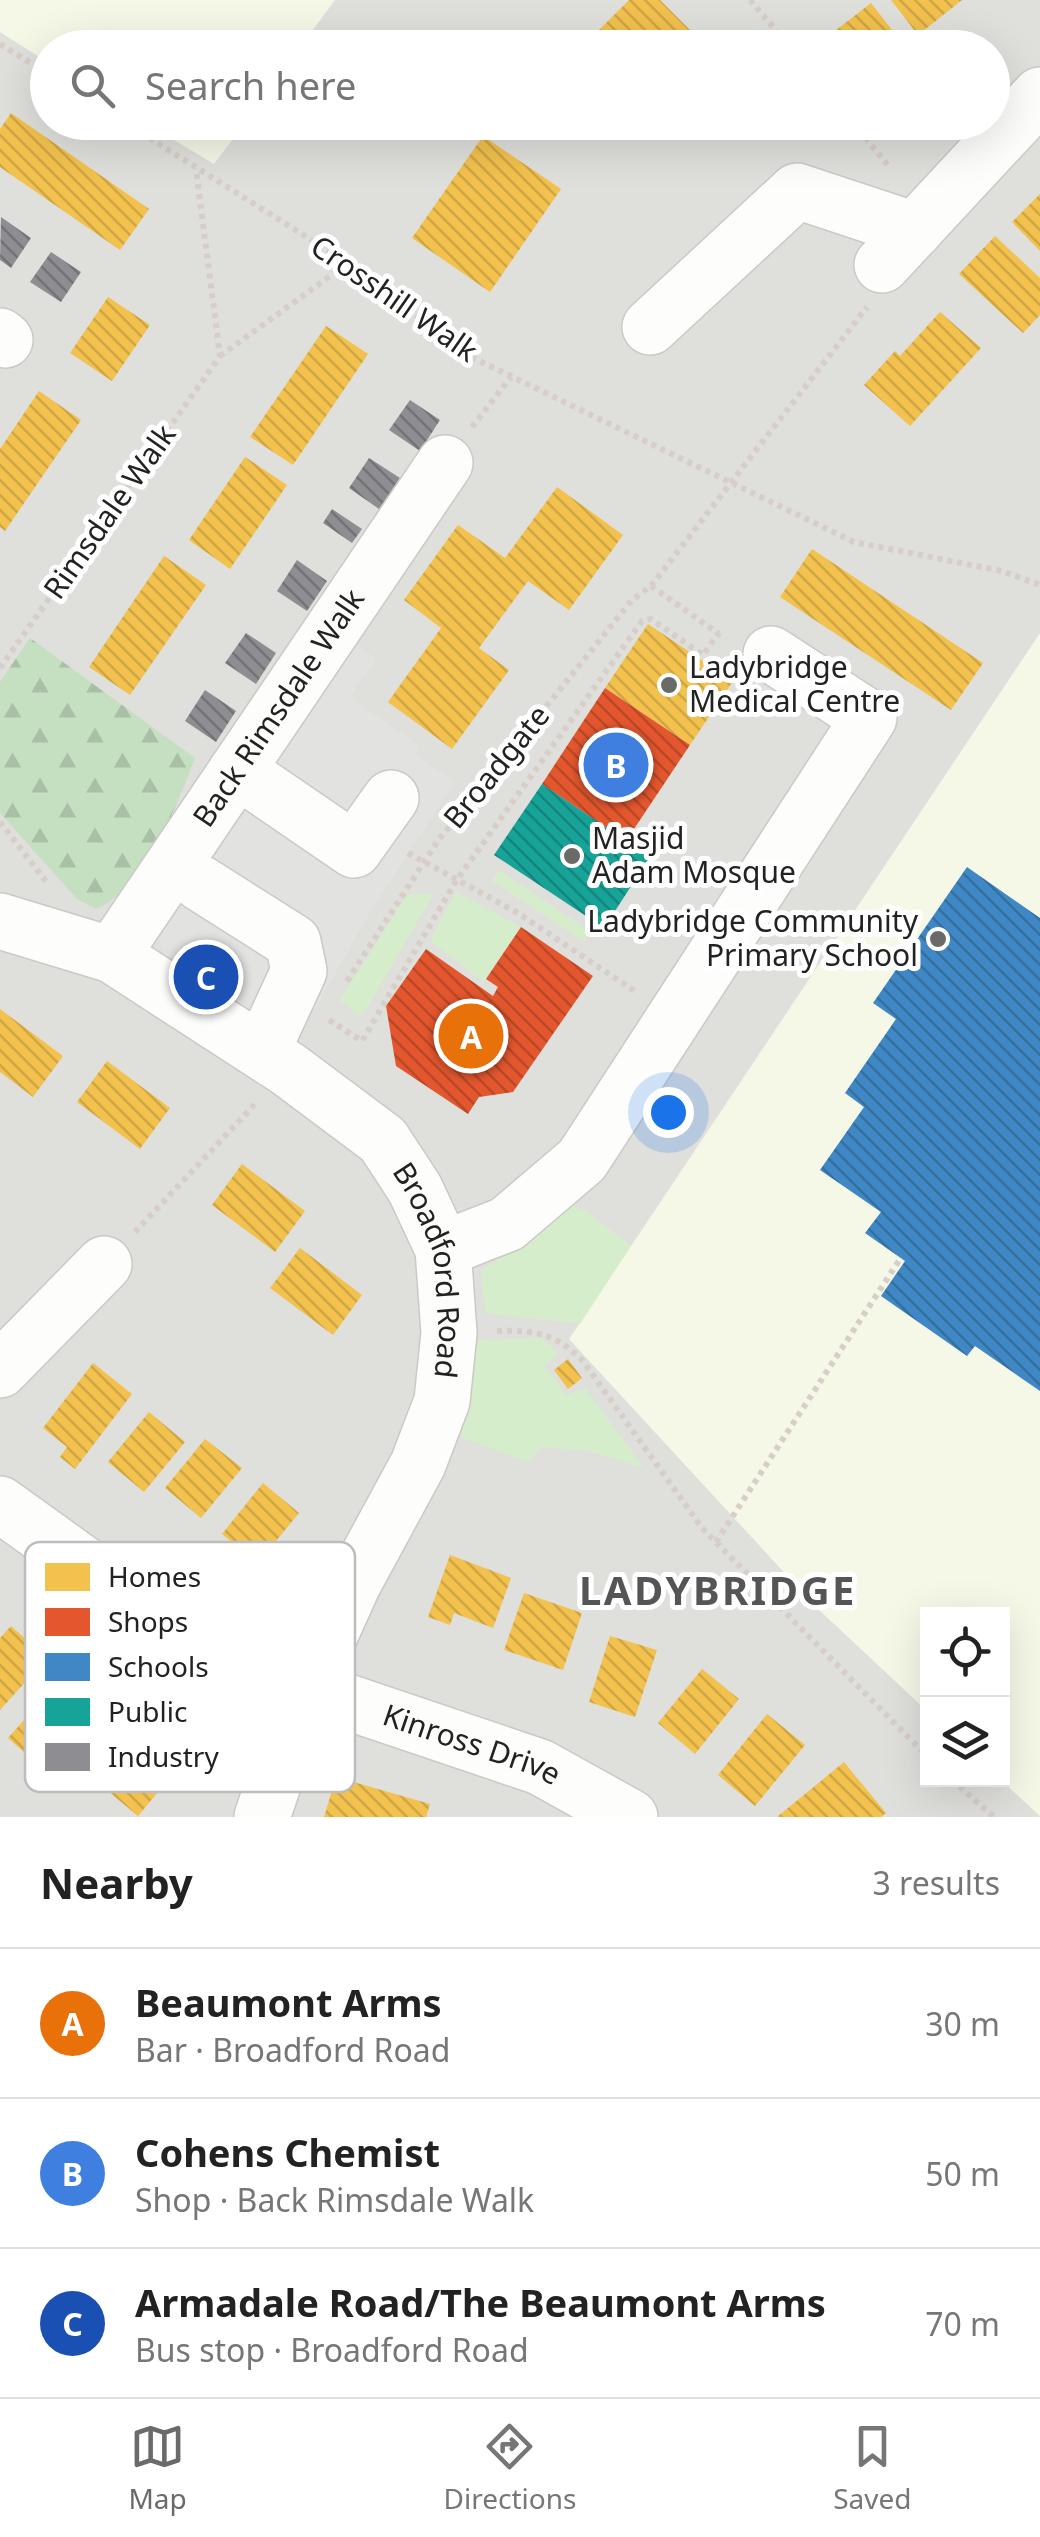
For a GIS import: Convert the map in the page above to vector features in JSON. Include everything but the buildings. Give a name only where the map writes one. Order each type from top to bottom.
[{"type":"street","points":[[1010,127],[1040,95]]},
{"type":"street","points":[[650,327],[798,192],[898,247],[998,140]]},
{"type":"street","name":"Back Rimsdale Walk","points":[[112,955],[445,463]]},
{"type":"street","points":[[444,1249],[507,1224],[582,1160],[869,718],[772,654]]},
{"type":"street","points":[[237,770],[354,850],[380,813]]},
{"type":"street","points":[[200,883],[292,942],[298,971],[275,1060]]},
{"type":"street","name":"Broadford Road","points":[[0,921],[112,955],[275,1060],[383,1140],[415,1189],[444,1249],[449,1333],[442,1401],[418,1464],[355,1582]]},
{"type":"street","points":[[0,1370],[104,1264]]},
{"type":"street","points":[[0,1504],[53,1542]]},
{"type":"street","name":"Kinross Drive","points":[[355,1693],[540,1767],[630,1817]]},
{"type":"street","name":"Broadford Road","points":[[262,1817],[269,1792]]},
{"type":"path","points":[[750,0],[775,30]]},
{"type":"path","points":[[0,44],[30,62]]},
{"type":"path","points":[[0,54],[12,51]]},
{"type":"path","name":"Crosshill Walk","points":[[152,140],[348,263],[465,354],[854,542],[1002,570],[1040,584]]},
{"type":"path","points":[[196,168],[220,356]]},
{"type":"path","name":"Broadgate","points":[[344,986],[423,864],[632,600],[651,586],[876,296],[898,247]]},
{"type":"path","name":"Rimsdale Walk","points":[[0,668],[220,356],[348,263]]},
{"type":"path","points":[[445,463],[511,376]]},
{"type":"path","points":[[651,586],[754,658],[772,654]]},
{"type":"path","points":[[104,1264],[275,1060],[324,1016],[362,1041],[456,881],[642,620],[651,619],[703,655],[718,634]]},
{"type":"path","points":[[380,813],[423,864],[518,913],[672,1016]]},
{"type":"path","points":[[716,1542],[900,1259]]},
{"type":"path","points":[[449,1333],[538,1330],[562,1340],[583,1362],[610,1406],[716,1542],[920,1749]]},
{"type":"path","points":[[960,1787],[994,1817]]},
{"type":"shaded area","points":[[0,0],[1040,0],[1040,1817],[0,1817]]},
{"type":"shaded area","points":[[0,0],[335,0],[313,30],[30,30],[30,51],[0,32]]},
{"type":"shaded area","points":[[174,140],[232,140],[214,164]]},
{"type":"shaded area","name":"Ladybridge Community Primary School","points":[[1040,633],[1040,1816],[1009,1787],[1010,1607],[920,1607],[920,1704],[816,1607],[569,1339]]},
{"type":"shaded area","points":[[347,637],[376,659],[350,697],[420,746],[414,754],[455,782],[369,914],[297,1041],[164,955],[156,928]]},
{"type":"green space","points":[[30,638],[195,758],[169,821],[144,864],[114,898],[96,909],[77,899],[0,813],[0,682]]},
{"type":"green space","points":[[499,870],[589,931],[585,942],[492,881]]},
{"type":"green space","points":[[456,892],[521,927],[483,982],[430,940]]},
{"type":"green space","points":[[434,893],[366,1010],[357,1015],[340,1000],[407,895]]},
{"type":"green space","points":[[565,1205],[585,1210],[631,1246],[580,1324],[485,1313],[481,1271],[555,1218]]},
{"type":"green space","points":[[542,1338],[558,1353],[545,1366],[566,1395],[585,1388],[644,1468],[589,1451],[541,1447],[528,1462],[456,1435],[478,1340]]},
{"type":"place","name":"Ladybridge Medical Centre","points":[[669,685]]},
{"type":"place","name":"Cohens Chemist","points":[[616,765]]},
{"type":"place","name":"Masjid Adam Mosque","points":[[572,856]]},
{"type":"place","name":"Ladybridge Community Primary School","points":[[938,939]]},
{"type":"place","name":"Armadale Road/The Beaumont Arms","points":[[206,977]]},
{"type":"place","name":"Beaumont Arms","points":[[471,1036]]},
{"type":"district","name":"LADYBRIDGE","points":[[718,1591]]}]
